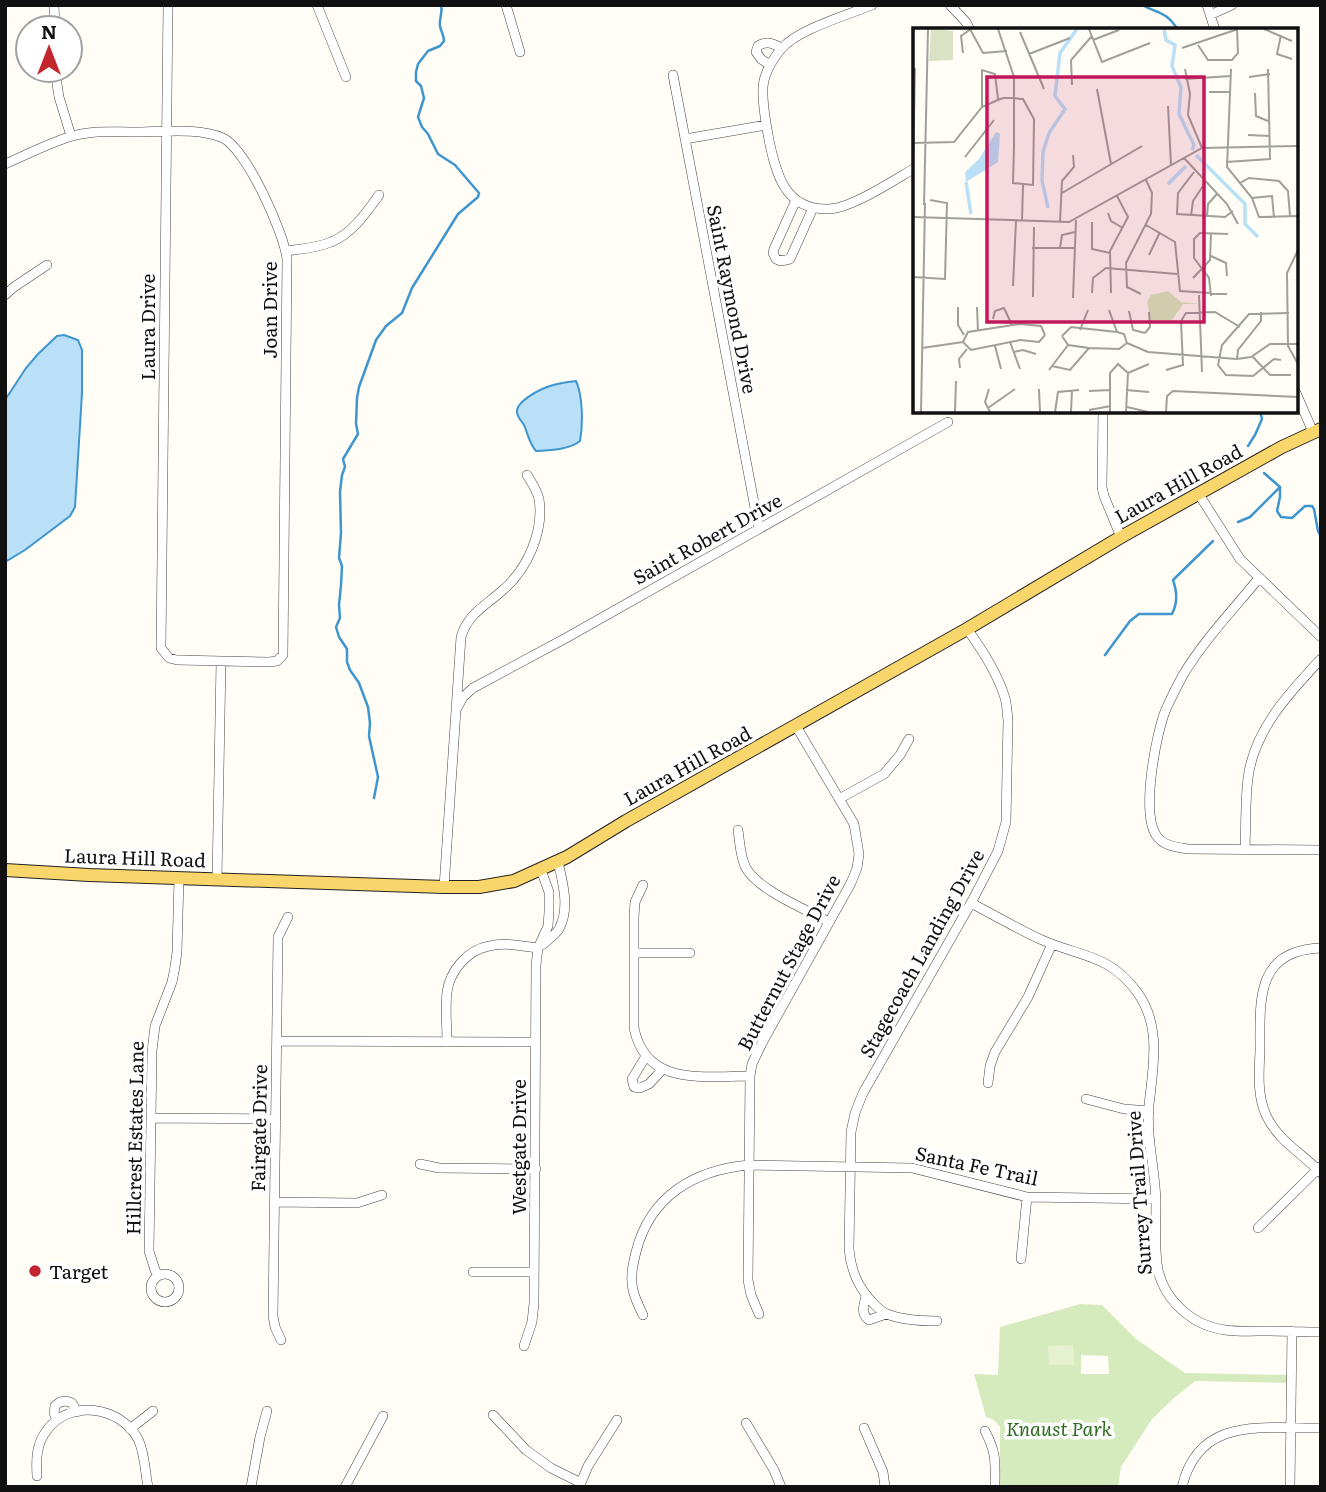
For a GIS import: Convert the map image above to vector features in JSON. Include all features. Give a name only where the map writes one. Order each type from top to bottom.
[{"type":"main road","name":"Laura Hill Road","points":[[5,870],[444,887],[479,887],[514,881],[558,862],[967,629],[1198,493],[1317,430]]},
{"type":"street","name":"Laura Drive","points":[[168,5],[161,648],[169,658],[177,660],[221,662]]},
{"type":"street","points":[[317,5],[346,76]]},
{"type":"street","points":[[506,5],[520,51]]},
{"type":"street","points":[[872,5],[791,40],[770,65],[763,85],[766,125],[775,168],[782,183],[796,200],[813,208],[827,209],[846,206],[913,170]]},
{"type":"street","points":[[950,5],[961,15],[969,28]]},
{"type":"street","points":[[1214,28],[1208,10],[1232,5]]},
{"type":"street","points":[[770,65],[761,60],[756,51],[758,46],[764,42],[782,48]]},
{"type":"street","name":"Saint Raymond Drive","points":[[673,75],[759,530]]},
{"type":"street","points":[[57,84],[71,136]]},
{"type":"street","points":[[685,139],[766,125]]},
{"type":"street","name":"Joan Drive","points":[[5,164],[71,136],[99,131],[204,132],[232,144],[269,203],[286,251],[283,655],[273,662],[221,662]]},
{"type":"street","points":[[286,251],[325,244],[343,236],[379,195]]},
{"type":"street","points":[[796,200],[774,249],[776,259],[790,259],[813,208]]},
{"type":"street","points":[[5,295],[47,265]]},
{"type":"street","points":[[1298,397],[1317,430]]},
{"type":"street","points":[[1102,413],[1102,487],[1121,537]]},
{"type":"street","name":"Saint Robert Drive","points":[[457,708],[463,697],[481,683],[948,422]]},
{"type":"street","points":[[444,887],[461,637],[469,618],[514,579],[532,550],[539,517],[539,500],[527,475]]},
{"type":"street","points":[[1198,493],[1240,559],[1321,636]]},
{"type":"street","points":[[1259,578],[1201,648],[1182,677],[1166,710],[1154,758],[1150,821],[1157,838],[1170,846],[1188,849],[1321,850]]},
{"type":"street","name":"Stagecoach Landing Drive","points":[[937,1321],[913,1320],[886,1314],[866,1296],[855,1279],[849,1249],[851,1132],[863,1093],[971,903],[998,851],[1006,822],[1008,720],[1004,696],[967,629]]},
{"type":"street","points":[[1245,849],[1248,778],[1254,755],[1267,725],[1292,690],[1321,659]]},
{"type":"street","points":[[217,879],[221,662]]},
{"type":"street","points":[[459,666],[467,681],[481,683]]},
{"type":"street","name":"Butternut Stage Drive","points":[[759,1314],[748,1280],[752,1064],[851,883],[859,854],[854,824],[796,726]]},
{"type":"street","points":[[839,799],[884,774],[909,739]]},
{"type":"street","points":[[738,830],[742,857],[755,880],[829,922]]},
{"type":"street","points":[[447,1042],[446,995],[453,972],[460,964],[488,946],[509,944],[538,948],[558,931],[564,916],[564,889],[558,862]]},
{"type":"street","name":"Westgate Drive","points":[[524,1346],[534,1314],[536,965],[538,948],[548,926],[549,912],[549,892],[541,870]]},
{"type":"street","name":"Hillcrest Estates Lane","points":[[158,1276],[149,1251],[152,1051],[154,1031],[175,967],[179,878]]},
{"type":"street","points":[[643,885],[635,902],[634,917],[636,1041],[646,1056],[662,1070],[689,1076],[750,1076]]},
{"type":"street","name":"Surrey Trail Drive","points":[[971,903],[1038,938],[1096,958],[1113,968],[1126,979],[1147,1007],[1155,1042],[1149,1141],[1156,1199],[1156,1251],[1161,1281],[1170,1296],[1193,1319],[1223,1330],[1321,1332]]},
{"type":"street","name":"Fairgate Drive","points":[[281,1340],[273,1316],[278,937],[288,917]]},
{"type":"street","points":[[988,1083],[995,1052],[1028,997],[1052,944]]},
{"type":"street","points":[[1258,1228],[1320,1170],[1287,1145],[1267,1118],[1261,1104],[1260,1005],[1264,981],[1276,963],[1286,955],[1301,949],[1321,948]]},
{"type":"street","points":[[634,953],[690,953]]},
{"type":"street","points":[[277,1041],[536,1042]]},
{"type":"street","points":[[646,1056],[632,1079],[634,1087],[640,1088],[649,1084],[662,1070]]},
{"type":"street","points":[[1086,1099],[1124,1109],[1149,1111]]},
{"type":"street","points":[[151,1118],[276,1119]]},
{"type":"street","points":[[420,1164],[439,1168],[536,1169]]},
{"type":"street","name":"Santa Fe Trail","points":[[643,1315],[633,1289],[632,1275],[639,1239],[654,1213],[670,1195],[692,1180],[727,1167],[749,1165],[912,1168],[1027,1197],[1156,1199]]},
{"type":"street","points":[[275,1202],[357,1203],[382,1195]]},
{"type":"street","points":[[1021,1259],[1027,1197]]},
{"type":"street","points":[[473,1272],[534,1272]]},
{"type":"street","name":"Stagecoach Landing Drive","points":[[866,1296],[864,1317],[869,1320],[886,1314]]},
{"type":"street","points":[[1290,1487],[1292,1331]]},
{"type":"street","points":[[57,1420],[55,1406],[60,1402],[72,1404],[77,1412]]},
{"type":"street","points":[[37,1476],[36,1456],[47,1429],[67,1415],[94,1409],[105,1411],[122,1420],[138,1439],[148,1487]]},
{"type":"street","points":[[130,1429],[153,1411]]},
{"type":"street","points":[[251,1487],[267,1411]]},
{"type":"street","points":[[493,1415],[526,1450],[580,1485],[588,1466],[617,1420]]},
{"type":"street","points":[[345,1487],[383,1416]]},
{"type":"street","points":[[746,1423],[781,1487]]},
{"type":"street","points":[[1182,1487],[1188,1469],[1198,1453],[1216,1438],[1238,1429],[1259,1427],[1321,1428]]},
{"type":"street","points":[[864,1428],[883,1472],[885,1487]]},
{"type":"street","points":[[985,1431],[995,1454],[995,1487]]},
{"type":"green space","name":"Knaust Park","points":[[1080,1304],[1102,1305],[1136,1339],[1185,1373],[1291,1375],[1291,1383],[1195,1381],[1152,1419],[1121,1467],[1118,1487],[1000,1487],[1000,1427],[994,1420],[986,1417],[974,1374],[998,1375],[1000,1327]],"holes":[[[1081,1355],[1108,1356],[1109,1374],[1081,1374]]]},
{"type":"green space","points":[[1073,1345],[1074,1365],[1049,1365],[1048,1346]]},
{"type":"water","points":[[64,335],[78,340],[82,350],[75,507],[70,516],[5,562],[5,400],[38,354],[57,336]]},
{"type":"water","points":[[576,381],[582,411],[580,441],[565,448],[536,451],[517,414],[519,406],[542,389]]},
{"type":"waterway","points":[[374,798],[378,777],[369,736],[368,707],[359,683],[350,670],[347,649],[336,627],[340,618],[342,566],[339,558],[340,492],[345,467],[343,459],[358,434],[356,424],[359,387],[376,340],[386,326],[402,313],[412,288],[458,214],[478,197],[479,193],[455,165],[438,154],[418,117],[424,98],[421,86],[416,81],[416,72],[418,64],[428,51],[440,46],[444,41],[440,26],[441,5]]},
{"type":"waterway","points":[[1142,5],[1166,16],[1177,28]]},
{"type":"waterway","points":[[1248,446],[1262,419],[1260,413]]},
{"type":"waterway","points":[[1264,473],[1280,487],[1277,511],[1281,517],[1292,518],[1305,506],[1312,506],[1321,537]]},
{"type":"waterway","points":[[1238,522],[1250,517],[1280,487]]},
{"type":"waterway","points":[[1105,655],[1130,621],[1139,614],[1172,614],[1176,597],[1173,580],[1213,541]]},
{"type":"place","name":"Target","points":[[35,1271]]}]
